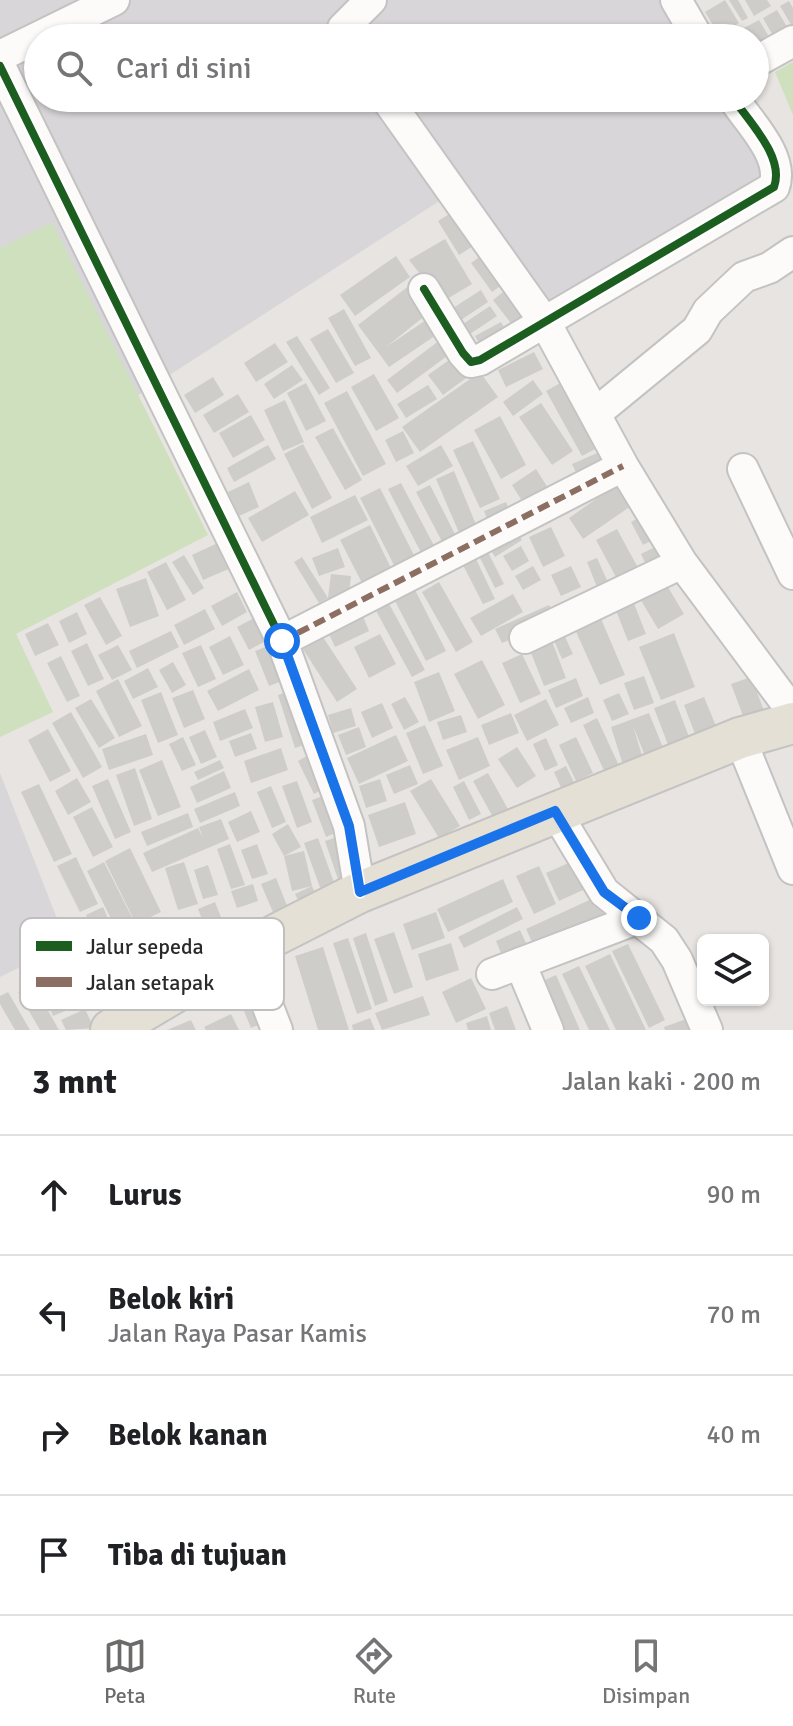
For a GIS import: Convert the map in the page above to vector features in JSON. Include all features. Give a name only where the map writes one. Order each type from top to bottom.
[{"type":"main road","points":[[284,931],[360,892],[555,811],[740,738],[793,723]]},
{"type":"main road","points":[[111,1030],[145,1010]]},
{"type":"street","points":[[77,24],[114,0]]},
{"type":"street","points":[[347,24],[371,0]]},
{"type":"street","points":[[679,1],[691,24]]},
{"type":"street","points":[[769,54],[793,41]]},
{"type":"street","points":[[24,58],[2,72],[282,641],[349,826],[360,892]]},
{"type":"street","points":[[396,112],[546,324],[623,466],[682,563],[793,712]]},
{"type":"street","points":[[424,289],[471,362],[546,324],[774,187],[778,174],[774,159],[742,112]]},
{"type":"street","points":[[596,413],[697,330],[724,293],[744,277],[769,268],[793,252]]},
{"type":"street","points":[[282,641],[623,466]]},
{"type":"street","points":[[743,469],[793,574]]},
{"type":"street","points":[[525,638],[682,563]]},
{"type":"street","points":[[740,738],[793,869]]},
{"type":"street","points":[[555,811],[604,892],[664,940],[677,960],[707,1030]]},
{"type":"street","points":[[492,974],[639,918]]},
{"type":"street","points":[[520,963],[548,1030]]},
{"type":"street","points":[[269,1010],[277,1030]]},
{"type":"shaded area","points":[[0,0],[666,0],[680,24],[24,24],[24,112],[731,112],[769,178],[540,313],[455,191],[137,396],[52,223],[0,248]]},
{"type":"shaded area","points":[[0,773],[57,918],[20,918],[20,967],[0,977]]},
{"type":"green space","points":[[793,62],[793,115],[775,72]]},
{"type":"green space","points":[[52,222],[208,535],[16,634],[53,712],[0,737],[0,248]]},
{"type":"building","points":[[725,0],[739,23],[712,24],[705,12]]},
{"type":"building","points":[[729,0],[738,0],[748,18],[742,21]]},
{"type":"building","points":[[745,0],[767,0],[771,6],[754,16]]},
{"type":"building","points":[[789,1],[793,8],[793,28],[780,6]]},
{"type":"building","points":[[777,10],[790,32],[776,41],[763,18]]},
{"type":"building","points":[[456,210],[478,243],[459,255],[438,221]]},
{"type":"building","points":[[445,239],[472,284],[442,302],[409,260]]},
{"type":"building","points":[[485,253],[506,282],[492,292],[471,263]]},
{"type":"building","points":[[396,256],[410,277],[355,316],[340,295]]},
{"type":"building","points":[[513,284],[533,310],[513,326],[493,300]]},
{"type":"building","points":[[410,285],[431,311],[386,347],[435,314],[445,329],[389,367],[358,325]]},
{"type":"building","points":[[481,290],[488,302],[458,322],[450,310]]},
{"type":"building","points":[[490,306],[497,316],[464,338],[457,328]]},
{"type":"building","points":[[344,309],[371,358],[355,366],[328,318]]},
{"type":"building","points":[[501,322],[507,333],[481,347],[475,336]]},
{"type":"building","points":[[328,329],[354,373],[336,383],[310,339]]},
{"type":"building","points":[[297,336],[330,388],[319,395],[286,342]]},
{"type":"building","points":[[444,337],[454,351],[397,393],[387,380]]},
{"type":"building","points":[[275,343],[288,362],[256,382],[244,363]]},
{"type":"building","points":[[534,352],[543,369],[506,387],[498,370]]},
{"type":"building","points":[[459,353],[473,373],[443,395],[428,375]]},
{"type":"building","points":[[292,365],[303,380],[274,399],[264,384]]},
{"type":"building","points":[[480,372],[498,397],[420,452],[402,427]]},
{"type":"building","points":[[374,374],[399,418],[376,431],[351,387]]},
{"type":"building","points":[[213,377],[224,395],[195,413],[184,395]]},
{"type":"building","points":[[533,380],[543,394],[513,416],[503,402]]},
{"type":"building","points":[[564,381],[599,447],[582,456],[546,391]]},
{"type":"building","points":[[306,383],[326,421],[306,431],[287,393]]},
{"type":"building","points":[[428,385],[437,399],[406,418],[397,404]]},
{"type":"building","points":[[347,391],[386,464],[363,476],[324,403]]},
{"type":"building","points":[[238,394],[249,412],[214,433],[203,415]]},
{"type":"building","points":[[285,400],[304,442],[283,451],[264,410]]},
{"type":"building","points":[[541,403],[573,451],[552,465],[519,417]]},
{"type":"building","points":[[251,415],[265,440],[233,458],[219,433]]},
{"type":"building","points":[[500,416],[526,465],[501,479],[474,430]]},
{"type":"building","points":[[333,428],[362,480],[345,490],[315,437]]},
{"type":"building","points":[[403,431],[414,453],[396,462],[385,440]]},
{"type":"building","points":[[473,441],[500,499],[480,508],[453,450]]},
{"type":"building","points":[[303,444],[332,498],[312,509],[284,454]]},
{"type":"building","points":[[268,445],[276,459],[234,482],[227,468]]},
{"type":"building","points":[[441,445],[453,466],[418,486],[406,466]]},
{"type":"building","points":[[604,450],[611,467],[580,481],[572,464]]},
{"type":"building","points":[[536,469],[553,496],[529,512],[512,485]]},
{"type":"building","points":[[454,471],[477,527],[460,535],[436,479]]},
{"type":"building","points":[[249,482],[259,507],[239,516],[228,492]]},
{"type":"building","points":[[401,483],[440,557],[427,564],[388,489]]},
{"type":"building","points":[[430,485],[461,546],[448,553],[416,492]]},
{"type":"building","points":[[616,485],[631,506],[583,539],[569,518]]},
{"type":"building","points":[[380,488],[421,569],[401,579],[360,498]]},
{"type":"building","points":[[295,491],[309,515],[262,542],[248,518]]},
{"type":"building","points":[[355,495],[368,520],[322,543],[310,517]]},
{"type":"building","points":[[506,502],[513,520],[491,529],[484,511]]},
{"type":"building","points":[[644,515],[657,538],[643,545],[631,522]]},
{"type":"building","points":[[370,525],[391,568],[362,583],[340,540]]},
{"type":"building","points":[[513,527],[522,540],[495,557],[487,544]]},
{"type":"building","points":[[551,527],[565,556],[543,567],[529,537]]},
{"type":"building","points":[[617,529],[644,579],[623,590],[596,540]]},
{"type":"building","points":[[220,542],[231,568],[203,580],[192,555]]},
{"type":"building","points":[[663,543],[672,562],[650,573],[641,554]]},
{"type":"building","points":[[521,546],[529,561],[512,571],[503,556]]},
{"type":"building","points":[[338,548],[345,567],[319,576],[312,558]]},
{"type":"building","points":[[486,548],[504,584],[495,588],[477,552]]},
{"type":"building","points":[[184,555],[204,588],[193,595],[172,562]]},
{"type":"building","points":[[302,557],[328,598],[319,603],[294,562]]},
{"type":"building","points":[[597,558],[610,587],[599,592],[587,562]]},
{"type":"building","points":[[476,559],[495,599],[483,604],[463,565]]},
{"type":"building","points":[[166,562],[186,600],[167,610],[147,572]]},
{"type":"building","points":[[533,566],[541,580],[523,590],[515,576]]},
{"type":"building","points":[[571,566],[581,587],[561,596],[551,575]]},
{"type":"building","points":[[331,574],[351,576],[348,600],[328,598]]},
{"type":"building","points":[[146,578],[159,616],[130,627],[116,589]]},
{"type":"building","points":[[439,582],[473,642],[456,652],[422,592]]},
{"type":"building","points":[[665,582],[684,614],[658,629],[639,597]]},
{"type":"building","points":[[413,586],[446,651],[426,661],[393,597]]},
{"type":"building","points":[[237,592],[247,612],[222,626],[211,606]]},
{"type":"building","points":[[513,594],[523,612],[481,636],[470,618]]},
{"type":"building","points":[[100,597],[122,636],[106,645],[84,605]]},
{"type":"building","points":[[387,600],[425,670],[412,677],[374,607]]},
{"type":"building","points":[[633,601],[646,634],[628,641],[615,608]]},
{"type":"building","points":[[549,605],[556,619],[502,643],[495,629]]},
{"type":"building","points":[[359,607],[369,631],[335,647],[324,623]]},
{"type":"building","points":[[205,609],[215,629],[184,645],[174,625]]},
{"type":"building","points":[[77,612],[87,634],[69,643],[59,621]]},
{"type":"building","points":[[599,614],[625,675],[600,685],[573,625]]},
{"type":"building","points":[[256,617],[268,640],[249,650],[237,627]]},
{"type":"building","points":[[48,623],[59,645],[35,656],[25,634]]},
{"type":"building","points":[[562,630],[573,654],[562,659],[551,634]]},
{"type":"building","points":[[171,631],[179,647],[137,668],[129,651]]},
{"type":"building","points":[[674,633],[695,687],[661,700],[639,647]]},
{"type":"building","points":[[380,634],[396,664],[369,678],[354,647]]},
{"type":"building","points":[[230,636],[244,665],[223,675],[209,647]]},
{"type":"building","points":[[550,636],[566,678],[544,686],[528,645]]},
{"type":"building","points":[[323,637],[357,689],[337,702],[303,649]]},
{"type":"building","points":[[87,643],[104,679],[88,686],[71,651]]},
{"type":"building","points":[[273,644],[287,679],[269,686],[255,651]]},
{"type":"building","points":[[118,645],[132,670],[112,680],[98,655]]},
{"type":"building","points":[[201,645],[216,679],[198,687],[182,653]]},
{"type":"building","points":[[522,654],[541,694],[520,703],[502,663]]},
{"type":"building","points":[[61,656],[80,696],[67,702],[47,663]]},
{"type":"building","points":[[482,660],[505,705],[478,719],[454,674]]},
{"type":"building","points":[[173,662],[186,685],[172,693],[159,670]]},
{"type":"building","points":[[148,668],[158,687],[133,699],[124,681]]},
{"type":"building","points":[[249,669],[259,690],[218,711],[207,691]]},
{"type":"building","points":[[439,672],[455,711],[429,722],[414,682]]},
{"type":"building","points":[[644,676],[654,703],[634,710],[624,683]]},
{"type":"building","points":[[751,677],[765,713],[745,721],[731,684]]},
{"type":"building","points":[[576,678],[583,696],[556,708],[548,690]]},
{"type":"building","points":[[118,679],[142,726],[119,737],[96,691]]},
{"type":"building","points":[[298,688],[316,741],[295,748],[278,695]]},
{"type":"building","points":[[193,690],[205,719],[184,728],[172,698]]},
{"type":"building","points":[[161,692],[178,735],[158,743],[141,700]]},
{"type":"building","points":[[619,693],[629,714],[612,721],[603,700]]},
{"type":"building","points":[[405,697],[419,722],[404,730],[391,704]]},
{"type":"building","points":[[588,697],[594,713],[571,723],[564,708]]},
{"type":"building","points":[[704,697],[716,726],[695,734],[684,705]]},
{"type":"building","points":[[91,699],[115,738],[99,748],[75,708]]},
{"type":"building","points":[[546,699],[559,725],[527,741],[514,715]]},
{"type":"building","points":[[675,700],[691,742],[670,750],[654,708]]},
{"type":"building","points":[[273,702],[283,737],[265,742],[255,707]]},
{"type":"building","points":[[382,703],[393,728],[372,738],[361,712]]},
{"type":"building","points":[[351,708],[356,726],[333,733],[328,715]]},
{"type":"building","points":[[245,709],[253,728],[220,741],[213,722]]},
{"type":"building","points":[[71,712],[102,767],[83,778],[52,723]]},
{"type":"building","points":[[511,713],[519,733],[489,745],[481,725]]},
{"type":"building","points":[[649,713],[666,755],[648,763],[633,726],[644,762],[624,768],[611,727]]},
{"type":"building","points":[[461,715],[467,732],[443,740],[437,722]]},
{"type":"building","points":[[597,718],[621,770],[607,777],[583,725]]},
{"type":"building","points":[[425,725],[443,766],[423,774],[406,733]]},
{"type":"building","points":[[359,727],[366,747],[346,755],[338,735]]},
{"type":"building","points":[[48,729],[71,771],[50,782],[28,740]]},
{"type":"building","points":[[205,730],[217,757],[201,764],[189,737]]},
{"type":"building","points":[[251,733],[257,749],[235,757],[229,741]]},
{"type":"building","points":[[146,734],[153,755],[109,770],[102,749]]},
{"type":"building","points":[[396,735],[408,761],[359,784],[347,758]]},
{"type":"building","points":[[183,737],[196,765],[182,771],[169,744]]},
{"type":"building","points":[[478,737],[490,766],[459,780],[446,750]]},
{"type":"building","points":[[576,737],[593,773],[576,781],[559,745]]},
{"type":"building","points":[[546,738],[558,765],[545,771],[533,744]]},
{"type":"building","points":[[517,747],[536,776],[517,788],[498,759]]},
{"type":"building","points":[[281,748],[288,770],[251,783],[244,761]]},
{"type":"building","points":[[312,753],[329,786],[314,794],[298,761]]},
{"type":"building","points":[[162,760],[181,807],[158,816],[139,770]]},
{"type":"building","points":[[220,760],[224,768],[198,780],[194,772]]},
{"type":"building","points":[[410,765],[418,784],[394,794],[386,775]]},
{"type":"building","points":[[566,766],[575,784],[562,790],[554,772]]},
{"type":"building","points":[[135,768],[152,819],[134,826],[116,775]]},
{"type":"building","points":[[224,771],[231,788],[197,803],[190,787]]},
{"type":"building","points":[[488,773],[509,811],[494,819],[473,781]]},
{"type":"building","points":[[77,778],[91,802],[68,815],[55,791]]},
{"type":"building","points":[[108,779],[131,832],[115,839],[92,786]]},
{"type":"building","points":[[380,779],[387,801],[366,808],[359,786]]},
{"type":"building","points":[[431,779],[460,826],[439,838],[410,791]]},
{"type":"building","points":[[297,781],[312,822],[297,828],[282,786]]},
{"type":"building","points":[[464,781],[481,814],[469,820],[453,787]]},
{"type":"building","points":[[39,784],[72,854],[54,862],[21,792]]},
{"type":"building","points":[[271,786],[286,822],[272,828],[257,792]]},
{"type":"building","points":[[235,792],[240,806],[200,823],[194,809]]},
{"type":"building","points":[[328,794],[342,830],[326,837],[312,800]]},
{"type":"building","points":[[405,802],[416,834],[379,847],[368,815]]},
{"type":"building","points":[[92,807],[113,847],[93,857],[73,817]]},
{"type":"building","points":[[251,811],[260,832],[237,842],[228,822]]},
{"type":"building","points":[[188,813],[193,827],[147,846],[141,832]]},
{"type":"building","points":[[221,819],[229,839],[152,872],[143,853],[198,828],[203,838],[199,827]]},
{"type":"building","points":[[288,824],[301,847],[284,856],[272,834]]},
{"type":"building","points":[[337,837],[353,884],[341,888],[325,841]]},
{"type":"building","points":[[318,838],[337,891],[323,896],[304,843]]},
{"type":"building","points":[[230,844],[245,885],[231,889],[217,849]]},
{"type":"building","points":[[257,844],[268,874],[252,879],[241,850]]},
{"type":"building","points":[[130,848],[161,912],[148,918],[133,918],[105,861]]},
{"type":"building","points":[[304,851],[312,886],[292,891],[284,856]]},
{"type":"building","points":[[76,857],[98,904],[80,912],[57,866]]},
{"type":"building","points":[[573,861],[585,889],[559,901],[546,873]]},
{"type":"building","points":[[104,862],[132,918],[111,918],[87,871]]},
{"type":"building","points":[[184,862],[198,904],[178,910],[165,868]]},
{"type":"building","points":[[208,865],[218,895],[203,899],[194,870]]},
{"type":"building","points":[[539,866],[556,904],[534,914],[516,876]]},
{"type":"building","points":[[276,878],[292,918],[284,921],[284,918],[275,918],[261,884]]},
{"type":"building","points":[[503,879],[513,902],[448,932],[437,909]]},
{"type":"building","points":[[253,884],[258,901],[237,908],[231,891]]},
{"type":"building","points":[[312,886],[319,902],[303,910],[295,894]]},
{"type":"building","points":[[596,897],[606,920],[537,953],[526,929]]},
{"type":"building","points":[[215,902],[221,917],[202,918],[198,909]]},
{"type":"building","points":[[103,907],[108,918],[87,918],[86,915]]},
{"type":"building","points":[[517,907],[523,919],[464,948],[458,937]]},
{"type":"building","points":[[436,912],[445,938],[412,950],[403,924]]},
{"type":"building","points":[[520,930],[530,952],[505,963],[496,941]]},
{"type":"building","points":[[394,932],[413,987],[394,994],[374,939]]},
{"type":"building","points":[[366,933],[388,1001],[375,1006],[353,938]]},
{"type":"building","points":[[348,938],[372,1009],[357,1014],[333,943]]},
{"type":"building","points":[[451,943],[459,970],[426,981],[418,954]]},
{"type":"building","points":[[628,944],[665,1020],[649,1028],[612,951]]},
{"type":"building","points":[[323,947],[349,1030],[318,1030],[295,956]]},
{"type":"building","points":[[610,954],[646,1030],[616,1030],[585,966]]},
{"type":"building","points":[[579,966],[610,1030],[589,1030],[562,974]]},
{"type":"building","points":[[556,975],[580,1030],[554,1030],[534,985]]},
{"type":"building","points":[[471,978],[486,1009],[456,1023],[442,992]]},
{"type":"building","points":[[8,992],[30,1030],[15,1030],[0,1004],[0,996]]},
{"type":"building","points":[[423,996],[430,1015],[382,1030],[375,1013]]},
{"type":"building","points":[[507,1006],[516,1030],[495,1030],[489,1013]]},
{"type":"building","points":[[28,1010],[48,1010],[59,1030],[40,1030]]},
{"type":"building","points":[[50,1010],[68,1010],[53,1016]]},
{"type":"building","points":[[85,1010],[94,1028],[66,1030],[61,1020]]},
{"type":"building","points":[[244,1010],[265,1010],[269,1020],[251,1028]]},
{"type":"building","points":[[231,1014],[239,1030],[206,1030],[204,1027]]},
{"type":"building","points":[[487,1016],[491,1030],[468,1030],[466,1023]]},
{"type":"building","points":[[692,1017],[696,1030],[665,1030],[664,1027]]},
{"type":"building","points":[[370,1018],[375,1030],[353,1030],[352,1025]]},
{"type":"building","points":[[191,1020],[196,1030],[167,1030]]},
{"type":"marked path","points":[[282,641],[623,466]]},
{"type":"cycle path","points":[[0,66],[282,641],[349,826],[360,892]]},
{"type":"cycle path","points":[[424,289],[463,353],[471,362],[480,360],[774,187],[776,176],[770,152],[743,112]]},
{"type":"route","points":[[282,641],[349,826],[357,858],[360,892],[555,811],[604,892],[639,918]]}]
